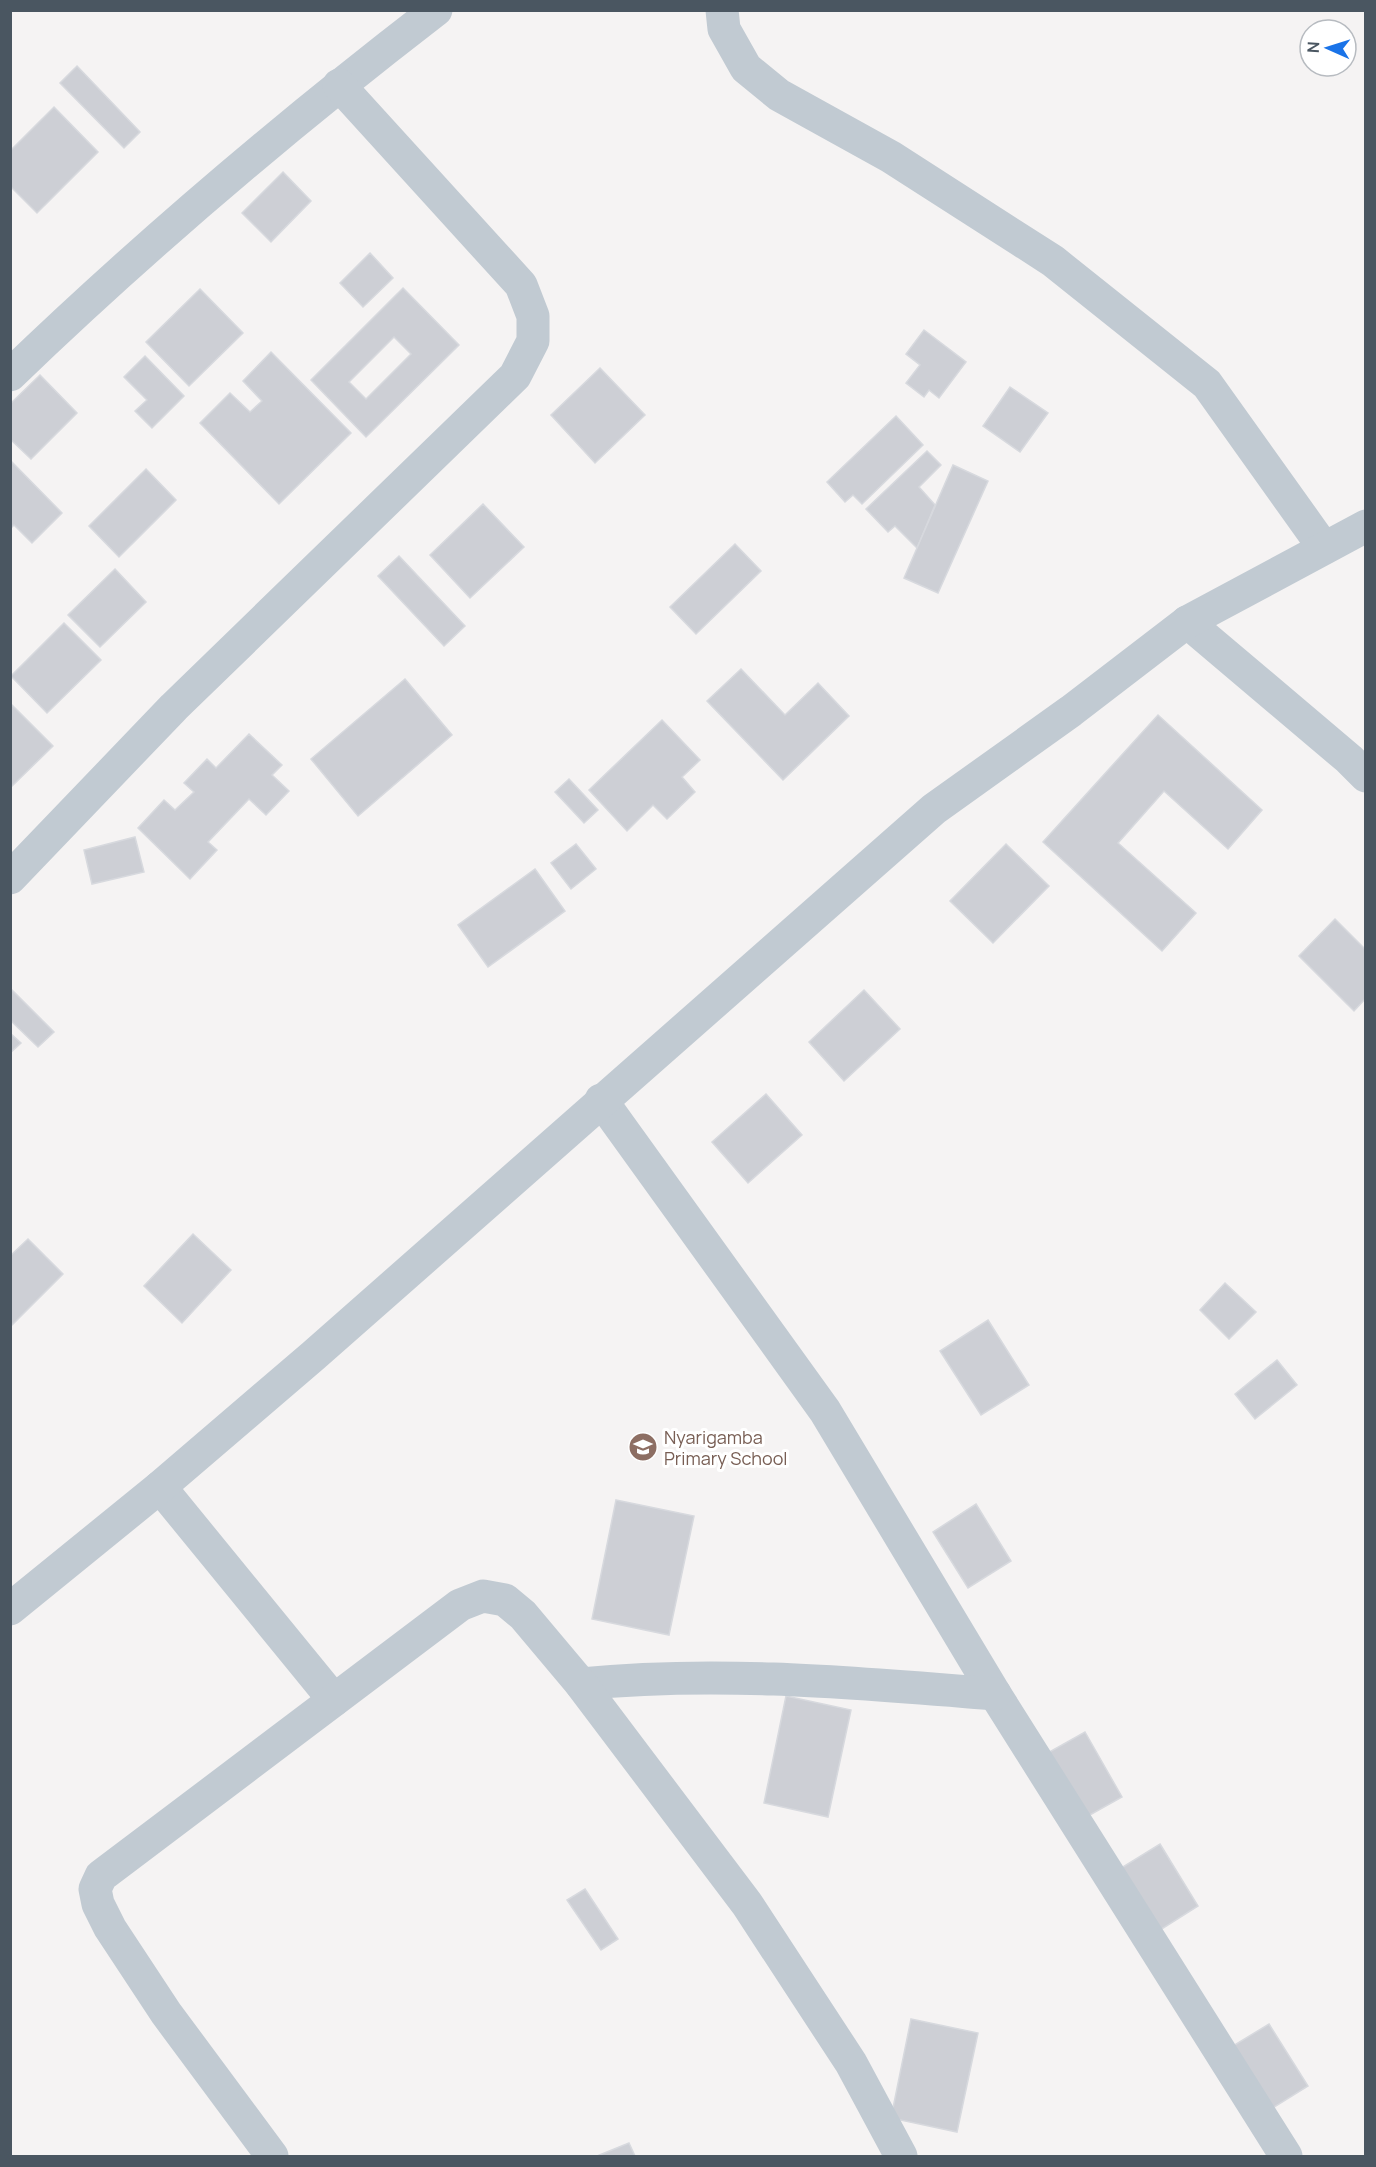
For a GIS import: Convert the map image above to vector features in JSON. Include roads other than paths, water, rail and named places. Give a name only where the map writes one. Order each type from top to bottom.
[{"type":"street","points":[[10,375],[92,296],[339,85],[436,10]]},
{"type":"street","points":[[722,10],[724,29],[746,68],[779,95],[891,157],[1053,261],[1207,384],[1324,548]]},
{"type":"street","points":[[10,878],[174,706],[515,376],[532,341],[533,316],[521,285],[339,85]]},
{"type":"street","points":[[10,1609],[160,1487],[313,1356],[934,808],[1071,711],[1187,622],[1365,526]]},
{"type":"street","points":[[1187,622],[1349,759],[1365,776]]},
{"type":"street","points":[[601,1100],[825,1411],[995,1694],[1287,2157]]},
{"type":"street","points":[[160,1487],[334,1700]]},
{"type":"street","points":[[272,2157],[166,2013],[110,1928],[98,1904],[95,1889],[100,1876],[460,1605],[483,1596],[505,1600],[523,1615],[581,1684],[747,1904],[851,2063],[901,2157]]},
{"type":"street","points":[[581,1684],[639,1678],[783,1679],[995,1694]]},
{"type":"place","name":"Nyarigamba Primary School","points":[[643,1447]]}]
